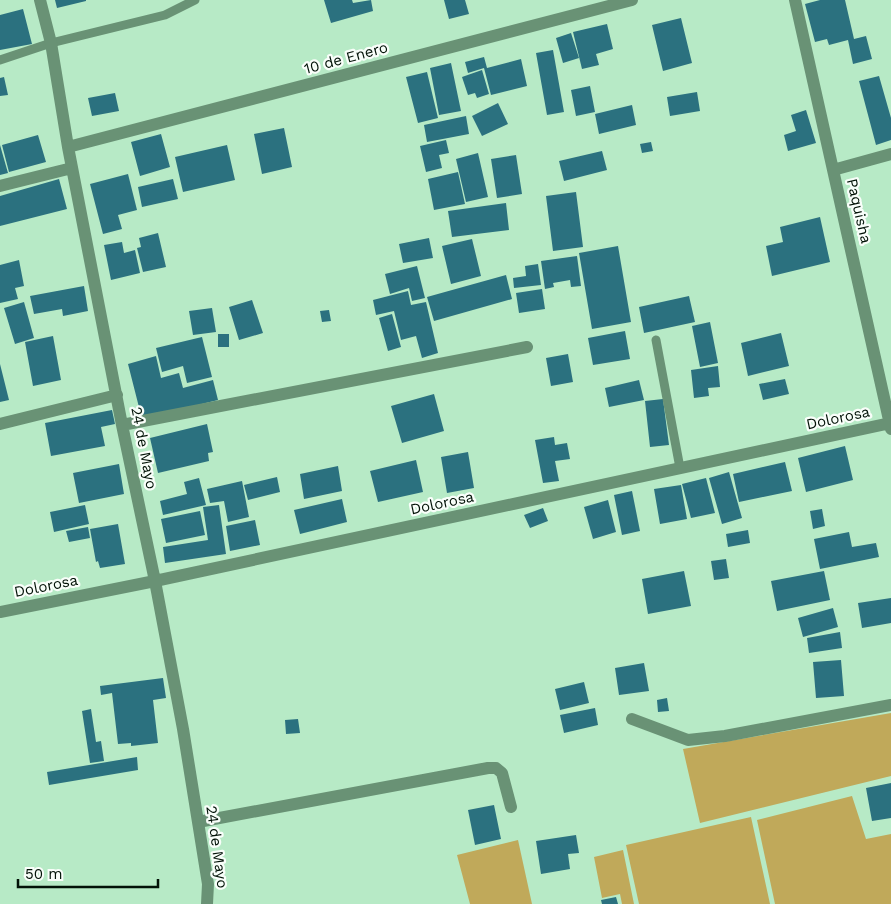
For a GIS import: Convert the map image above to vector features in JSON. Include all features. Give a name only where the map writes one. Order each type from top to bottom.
[{"type":"street","name":"24 de Mayo","points":[[40,0],[51,43],[72,168],[122,425],[155,581],[208,884],[207,904]]},
{"type":"street","name":"10 de Enero","points":[[68,147],[632,0]]},
{"type":"street","name":"Paquisha","points":[[795,0],[890,426]]},
{"type":"street","points":[[833,170],[891,154]]},
{"type":"street","points":[[0,186],[72,168]]},
{"type":"street","points":[[122,425],[527,347]]},
{"type":"street","points":[[0,424],[117,395]]},
{"type":"street","name":"Dolorosa","points":[[0,612],[155,581],[680,468],[890,426]]},
{"type":"street","points":[[632,719],[688,740],[725,736],[891,705]]},
{"type":"street","points":[[198,822],[488,768],[496,768],[502,773],[511,807]]},
{"type":"lane","points":[[0,60],[51,43],[165,14],[196,0]]},
{"type":"lane","points":[[656,340],[680,468]]},
{"type":"shaded area","points":[[891,713],[891,776],[700,823],[683,749]]},
{"type":"shaded area","points":[[852,796],[866,839],[891,834],[891,904],[775,904],[757,820]]},
{"type":"shaded area","points":[[751,817],[770,904],[639,904],[626,845]]},
{"type":"shaded area","points":[[518,840],[532,904],[470,904],[457,855]]},
{"type":"shaded area","points":[[623,850],[634,904],[622,904],[620,894],[602,898],[594,857]]},
{"type":"building","points":[[55,0],[86,0],[86,1],[57,8]]},
{"type":"building","points":[[324,0],[352,0],[353,3],[371,0],[373,11],[331,23]]},
{"type":"building","points":[[444,0],[465,0],[469,14],[449,19]]},
{"type":"building","points":[[820,0],[845,0],[854,39],[866,36],[872,59],[853,64],[848,40],[829,45],[827,39],[815,42],[805,4]]},
{"type":"building","points":[[23,9],[32,44],[0,50],[0,15]]},
{"type":"building","points":[[681,18],[692,63],[663,71],[652,25]]},
{"type":"building","points":[[607,24],[613,49],[596,54],[599,65],[582,69],[573,32]]},
{"type":"building","points":[[571,33],[579,58],[563,63],[556,38]]},
{"type":"building","points":[[553,50],[564,112],[547,115],[536,53]]},
{"type":"building","points":[[484,57],[487,68],[521,59],[527,86],[491,95],[484,68],[468,73],[465,62]]},
{"type":"building","points":[[451,63],[461,111],[439,115],[430,68]]},
{"type":"building","points":[[482,70],[489,94],[477,98],[475,93],[468,95],[462,77]]},
{"type":"building","points":[[427,72],[438,118],[418,123],[406,77]]},
{"type":"building","points":[[879,76],[891,118],[891,140],[876,145],[859,81]]},
{"type":"building","points":[[4,77],[8,95],[0,96],[0,78]]},
{"type":"building","points":[[590,86],[595,112],[576,116],[571,90]]},
{"type":"building","points":[[697,92],[700,111],[670,116],[667,97]]},
{"type":"building","points":[[115,93],[119,111],[92,116],[88,98]]},
{"type":"building","points":[[498,103],[508,124],[482,136],[472,116]]},
{"type":"building","points":[[632,105],[636,125],[599,134],[595,114]]},
{"type":"building","points":[[806,110],[816,143],[788,151],[784,135],[796,131],[791,115]]},
{"type":"building","points":[[466,116],[469,134],[427,142],[424,125]]},
{"type":"building","points":[[284,128],[292,167],[262,174],[254,134]]},
{"type":"building","points":[[161,134],[170,167],[140,176],[131,142]]},
{"type":"building","points":[[38,135],[46,162],[9,172],[2,145]]},
{"type":"building","points":[[446,140],[449,153],[439,155],[442,168],[426,172],[420,146]]},
{"type":"building","points":[[651,142],[653,151],[642,153],[640,144]]},
{"type":"building","points":[[0,145],[8,173],[0,175]]},
{"type":"building","points":[[227,145],[235,180],[183,192],[175,157]]},
{"type":"building","points":[[602,151],[607,170],[564,181],[559,161]]},
{"type":"building","points":[[478,153],[488,197],[466,202],[456,159]]},
{"type":"building","points":[[516,155],[522,194],[497,198],[491,159]]},
{"type":"building","points":[[458,172],[465,204],[434,210],[428,179]]},
{"type":"building","points":[[128,174],[137,210],[118,215],[122,229],[103,234],[90,184]]},
{"type":"building","points":[[59,179],[67,209],[0,226],[0,196]]},
{"type":"building","points":[[173,179],[178,199],[142,207],[138,187]]},
{"type":"building","points":[[576,192],[583,247],[553,251],[546,196]]},
{"type":"building","points":[[506,203],[509,230],[452,237],[448,211]]},
{"type":"building","points":[[820,217],[830,262],[772,276],[766,246],[783,242],[780,227]]},
{"type":"building","points":[[158,233],[166,267],[143,272],[137,248],[141,247],[139,238]]},
{"type":"building","points":[[429,238],[433,258],[403,263],[399,244]]},
{"type":"building","points":[[472,239],[481,276],[451,284],[442,246]]},
{"type":"building","points":[[122,242],[124,253],[135,250],[140,273],[111,280],[104,245]]},
{"type":"building","points":[[618,246],[631,322],[592,329],[579,253]]},
{"type":"building","points":[[577,256],[581,286],[571,287],[570,280],[553,283],[554,287],[545,289],[541,261]]},
{"type":"building","points":[[19,260],[24,286],[15,288],[18,299],[0,303],[0,265]]},
{"type":"building","points":[[538,264],[541,285],[514,288],[513,278],[526,276],[525,266]]},
{"type":"building","points":[[417,266],[425,298],[412,301],[409,288],[390,294],[385,274]]},
{"type":"building","points":[[506,275],[512,299],[434,321],[427,297]]},
{"type":"building","points":[[84,286],[88,311],[63,316],[62,309],[34,314],[30,296]]},
{"type":"building","points":[[542,289],[545,309],[519,313],[516,293]]},
{"type":"building","points":[[408,291],[411,305],[426,302],[438,353],[422,358],[416,336],[401,340],[394,311],[376,315],[373,300]]},
{"type":"building","points":[[689,296],[695,322],[644,333],[639,307]]},
{"type":"building","points":[[252,300],[263,333],[239,340],[229,307]]},
{"type":"building","points":[[24,302],[34,338],[15,344],[4,308]]},
{"type":"building","points":[[212,308],[216,332],[193,335],[189,311]]},
{"type":"building","points":[[329,310],[331,321],[322,322],[320,311]]},
{"type":"building","points":[[392,314],[401,347],[388,351],[379,318]]},
{"type":"building","points":[[710,322],[718,363],[700,367],[692,326]]},
{"type":"building","points":[[625,331],[630,359],[593,365],[588,338]]},
{"type":"building","points":[[781,333],[789,366],[748,376],[741,343]]},
{"type":"building","points":[[218,334],[229,334],[229,347],[218,347]]},
{"type":"building","points":[[53,336],[61,380],[33,386],[25,342]]},
{"type":"building","points":[[202,337],[212,377],[187,383],[183,366],[162,372],[156,348]]},
{"type":"building","points":[[568,354],[573,382],[551,386],[546,358]]},
{"type":"building","points":[[156,356],[161,378],[179,373],[183,388],[213,380],[218,400],[142,419],[128,364]]},
{"type":"building","points":[[0,364],[9,400],[0,402]]},
{"type":"building","points":[[718,366],[720,387],[708,388],[709,396],[694,398],[691,370]]},
{"type":"building","points":[[785,379],[789,394],[763,400],[759,384]]},
{"type":"building","points":[[639,380],[644,400],[609,407],[605,388]]},
{"type":"building","points":[[434,394],[444,431],[402,443],[391,406]]},
{"type":"building","points":[[663,399],[669,445],[650,447],[645,401]]},
{"type":"building","points":[[112,410],[115,424],[101,427],[105,446],[51,456],[45,423]]},
{"type":"building","points":[[207,424],[213,452],[208,453],[209,461],[158,473],[150,438]]},
{"type":"building","points":[[554,437],[555,445],[567,443],[570,459],[555,461],[559,481],[543,483],[535,440]]},
{"type":"building","points":[[845,446],[853,480],[806,492],[798,458]]},
{"type":"building","points":[[468,452],[474,488],[447,493],[441,457]]},
{"type":"building","points":[[416,460],[423,492],[378,502],[370,471]]},
{"type":"building","points":[[785,462],[792,491],[739,502],[733,474]]},
{"type":"building","points":[[119,464],[124,494],[79,503],[73,473]]},
{"type":"building","points":[[338,466],[342,491],[304,499],[300,474]]},
{"type":"building","points":[[729,472],[742,518],[722,524],[709,478]]},
{"type":"building","points":[[277,477],[280,492],[248,500],[244,485]]},
{"type":"building","points":[[199,478],[206,505],[163,515],[160,501],[187,494],[184,482]]},
{"type":"building","points":[[706,478],[715,513],[691,518],[682,484]]},
{"type":"building","points":[[242,481],[249,517],[228,522],[224,501],[210,503],[207,489]]},
{"type":"building","points":[[681,485],[687,519],[660,524],[654,489]]},
{"type":"building","points":[[632,491],[640,531],[622,535],[614,495]]},
{"type":"building","points":[[342,499],[347,522],[300,534],[294,510]]},
{"type":"building","points":[[608,500],[616,532],[593,539],[584,507]]},
{"type":"building","points":[[85,505],[89,524],[54,532],[50,512]]},
{"type":"building","points":[[219,505],[226,554],[165,563],[163,547],[208,540],[203,507]]},
{"type":"building","points":[[543,508],[548,521],[530,528],[524,515]]},
{"type":"building","points":[[822,509],[825,526],[813,529],[810,511]]},
{"type":"building","points":[[200,511],[205,535],[166,543],[161,519]]},
{"type":"building","points":[[255,520],[260,545],[230,551],[226,526]]},
{"type":"building","points":[[118,524],[125,564],[100,568],[98,561],[96,562],[90,529]]},
{"type":"building","points":[[88,527],[90,538],[69,542],[66,531]]},
{"type":"building","points":[[748,530],[750,543],[728,547],[726,534]]},
{"type":"building","points":[[849,532],[852,547],[876,543],[879,557],[820,569],[814,539]]},
{"type":"building","points":[[726,559],[729,578],[714,580],[711,561]]},
{"type":"building","points":[[684,571],[691,606],[648,614],[642,579]]},
{"type":"building","points":[[824,571],[830,600],[777,611],[771,581]]},
{"type":"building","points":[[891,598],[891,623],[862,628],[858,603]]},
{"type":"building","points":[[833,608],[838,627],[803,637],[798,618]]},
{"type":"building","points":[[840,632],[842,648],[809,653],[807,638]]},
{"type":"building","points":[[841,660],[844,696],[816,698],[813,662]]},
{"type":"building","points":[[644,663],[649,691],[619,695],[615,668]]},
{"type":"building","points":[[163,678],[166,698],[153,700],[158,743],[131,746],[131,743],[118,744],[112,693],[101,695],[100,686]]},
{"type":"building","points":[[584,682],[589,703],[560,710],[555,689]]},
{"type":"building","points":[[667,698],[669,711],[658,712],[657,700]]},
{"type":"building","points":[[595,708],[598,725],[564,733],[560,715]]},
{"type":"building","points":[[91,709],[96,742],[101,741],[104,761],[90,763],[82,711]]},
{"type":"building","points":[[298,719],[300,733],[286,734],[285,720]]},
{"type":"building","points":[[137,757],[138,770],[49,785],[47,772]]},
{"type":"building","points":[[891,783],[891,818],[872,821],[866,788]]},
{"type":"building","points":[[494,805],[501,839],[475,845],[468,810]]},
{"type":"building","points":[[576,835],[579,853],[568,854],[570,869],[541,874],[536,841]]},
{"type":"building","points":[[616,897],[618,904],[602,904],[601,900]]}]
